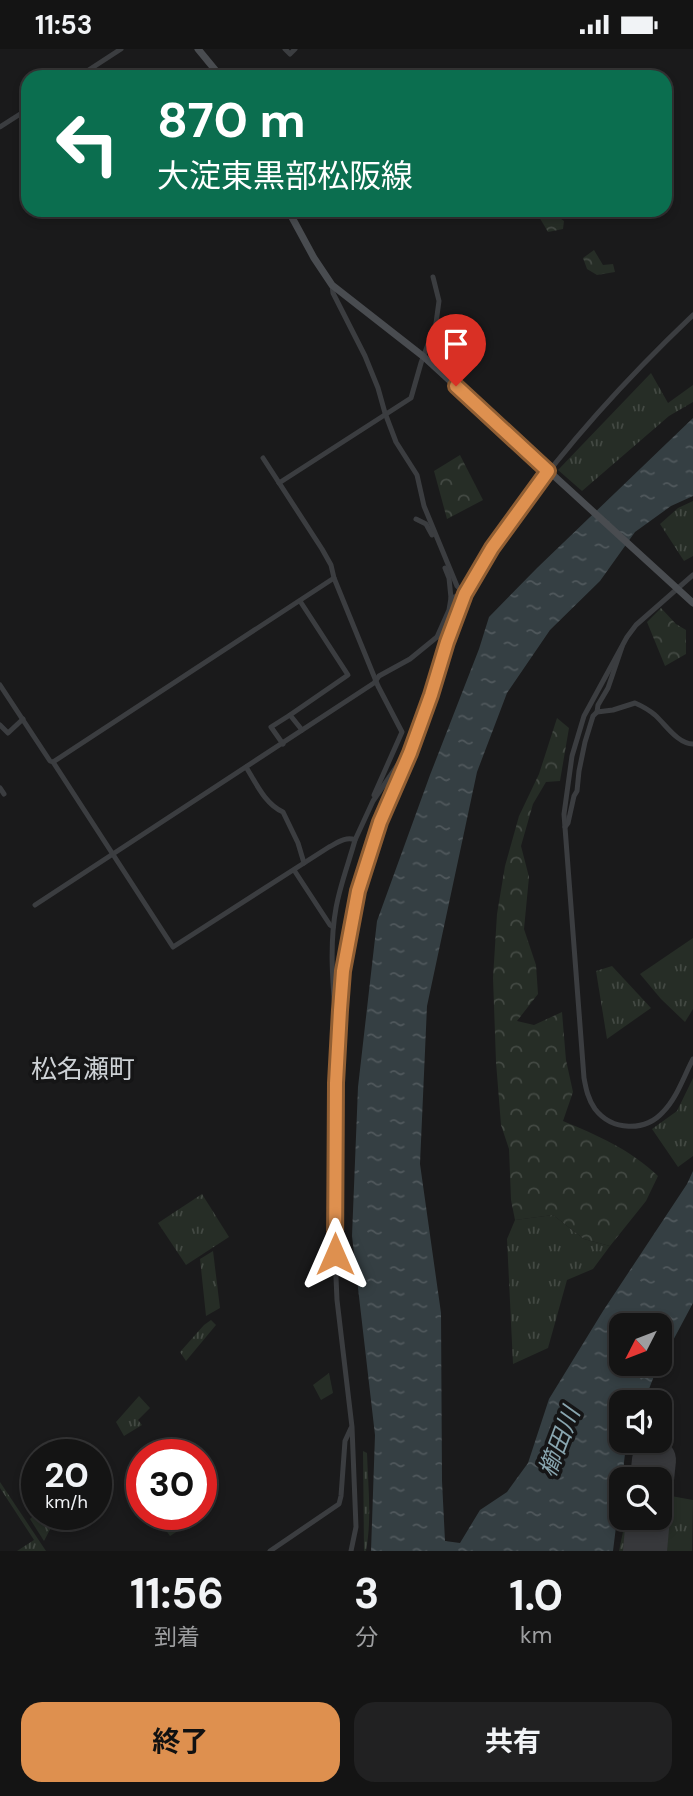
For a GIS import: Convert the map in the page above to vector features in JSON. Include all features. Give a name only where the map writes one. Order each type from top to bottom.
[{"type":"main road","points":[[198,49],[215,70]]},
{"type":"main road","points":[[292,217],[332,285],[424,357],[693,603]]},
{"type":"street","points":[[89,70],[121,49]]},
{"type":"street","points":[[285,49],[290,54],[295,49]]},
{"type":"street","points":[[0,127],[21,114]]},
{"type":"street","points":[[279,483],[411,398],[436,323],[439,301],[433,277]]},
{"type":"street","points":[[332,285],[336,300],[378,388],[396,442],[417,475],[424,506],[457,586],[465,594]]},
{"type":"street","points":[[351,1551],[356,1527],[352,1427],[337,1300],[335,1254],[336,1083],[343,971],[358,891],[380,822],[410,753],[465,594],[492,548],[550,473],[645,362],[693,315]]},
{"type":"street","points":[[263,458],[331,565],[376,680],[402,732],[373,801]]},
{"type":"street","points":[[416,519],[426,523],[431,534],[436,537]]},
{"type":"street","points":[[35,905],[283,744],[374,683],[379,676],[410,659],[438,637],[451,599],[449,578],[433,540],[436,537]]},
{"type":"street","points":[[693,575],[636,625],[622,644],[584,716],[572,756],[564,814],[584,1078],[593,1106],[598,1113],[615,1124],[625,1127],[648,1124],[670,1104],[693,1059]]},
{"type":"street","points":[[53,762],[334,578]]},
{"type":"street","points":[[451,599],[465,594]]},
{"type":"street","points":[[283,744],[271,727],[348,675],[300,601]]},
{"type":"street","points":[[565,827],[573,796],[577,791],[585,742],[593,716],[608,688],[612,672],[621,655],[622,644]]},
{"type":"street","points":[[0,685],[173,947],[340,841],[352,838],[355,840]]},
{"type":"street","points":[[597,712],[635,702],[653,713],[680,740],[693,744]]},
{"type":"street","points":[[290,715],[302,730]]},
{"type":"street","points":[[0,725],[8,733],[23,719]]},
{"type":"street","points":[[339,1030],[335,1024],[332,947],[336,907],[355,840],[373,801],[405,754],[410,753]]},
{"type":"street","points":[[246,767],[268,802],[283,812],[304,863]]},
{"type":"street","points":[[294,870],[333,927]]},
{"type":"street","points":[[270,1551],[339,1504],[345,1441],[352,1427]]},
{"type":"green space","points":[[539,217],[558,217],[564,221],[563,229],[548,232]]},
{"type":"green space","points":[[594,250],[603,265],[613,264],[615,272],[597,275],[587,269],[583,258]]},
{"type":"green space","points":[[651,373],[668,403],[693,385],[693,402],[669,416],[582,491],[558,470]]},
{"type":"green space","points":[[460,455],[483,500],[447,519],[434,471]]},
{"type":"green space","points":[[693,501],[693,556],[684,561],[660,524],[678,508]]},
{"type":"green space","points":[[661,608],[676,624],[686,630],[686,654],[665,666],[647,622]]},
{"type":"green space","points":[[557,718],[569,728],[560,781],[546,782],[533,804],[521,846],[529,877],[524,929],[536,965],[538,994],[517,1021],[534,1025],[562,1012],[566,1060],[573,1092],[563,1121],[625,1151],[658,1176],[646,1201],[610,1246],[584,1239],[553,1215],[515,1220],[511,1200],[509,1149],[501,1125],[493,978],[497,914],[505,866],[519,816],[539,774]]},
{"type":"green space","points":[[693,938],[693,1009],[685,1022],[640,974]]},
{"type":"green space","points":[[612,966],[651,1008],[607,1039],[596,971]]},
{"type":"green space","points":[[693,1078],[693,1156],[678,1167],[652,1129],[677,1111]]},
{"type":"green space","points":[[202,1194],[229,1237],[186,1265],[158,1223]]},
{"type":"green space","points":[[553,1215],[584,1239],[610,1246],[593,1269],[567,1280],[548,1348],[513,1364],[507,1239],[515,1220]]},
{"type":"green space","points":[[213,1251],[220,1308],[206,1316],[200,1259]]},
{"type":"green space","points":[[211,1320],[216,1325],[186,1361],[180,1352]]},
{"type":"green space","points":[[329,1373],[333,1393],[321,1400],[313,1385]]},
{"type":"green space","points":[[139,1396],[150,1408],[138,1420],[142,1425],[124,1436],[116,1422]]},
{"type":"green space","points":[[363,1451],[367,1453],[369,1502],[366,1551],[364,1551]]},
{"type":"green space","points":[[0,1482],[21,1514],[21,1520],[0,1488]]},
{"type":"green space","points":[[672,1496],[693,1500],[692,1551],[649,1551],[651,1530],[672,1530]]},
{"type":"green space","points":[[27,1530],[32,1530],[46,1551],[17,1551],[34,1540]]},
{"type":"green space","points":[[37,1530],[50,1530],[44,1541]]},
{"type":"green space","points":[[166,1530],[179,1530],[170,1536]]},
{"type":"green space","points":[[623,1530],[641,1530],[639,1551],[619,1551]]},
{"type":"water","name":"櫛田川","points":[[693,418],[693,496],[671,506],[635,532],[600,581],[550,630],[507,693],[477,772],[427,1006],[420,1164],[441,1313],[445,1541],[460,1543],[480,1510],[507,1492],[528,1463],[549,1399],[693,1171],[693,1303],[672,1342],[672,1313],[609,1313],[609,1376],[654,1376],[649,1390],[609,1390],[609,1453],[625,1453],[623,1467],[609,1467],[609,1530],[616,1530],[613,1551],[371,1551],[375,1435],[352,1236],[358,1087],[377,921],[489,617]]},
{"type":"runway","points":[[653,1467],[654,1460]]},
{"type":"runway","points":[[645,1551],[647,1530]]},
{"type":"district","name":"松名瀬町","points":[[83,1069]]},
{"type":"route","points":[[335,1254],[336,1083],[340,1010],[343,971],[358,891],[374,838],[410,753],[465,594],[492,548],[548,471],[456,386]]}]
